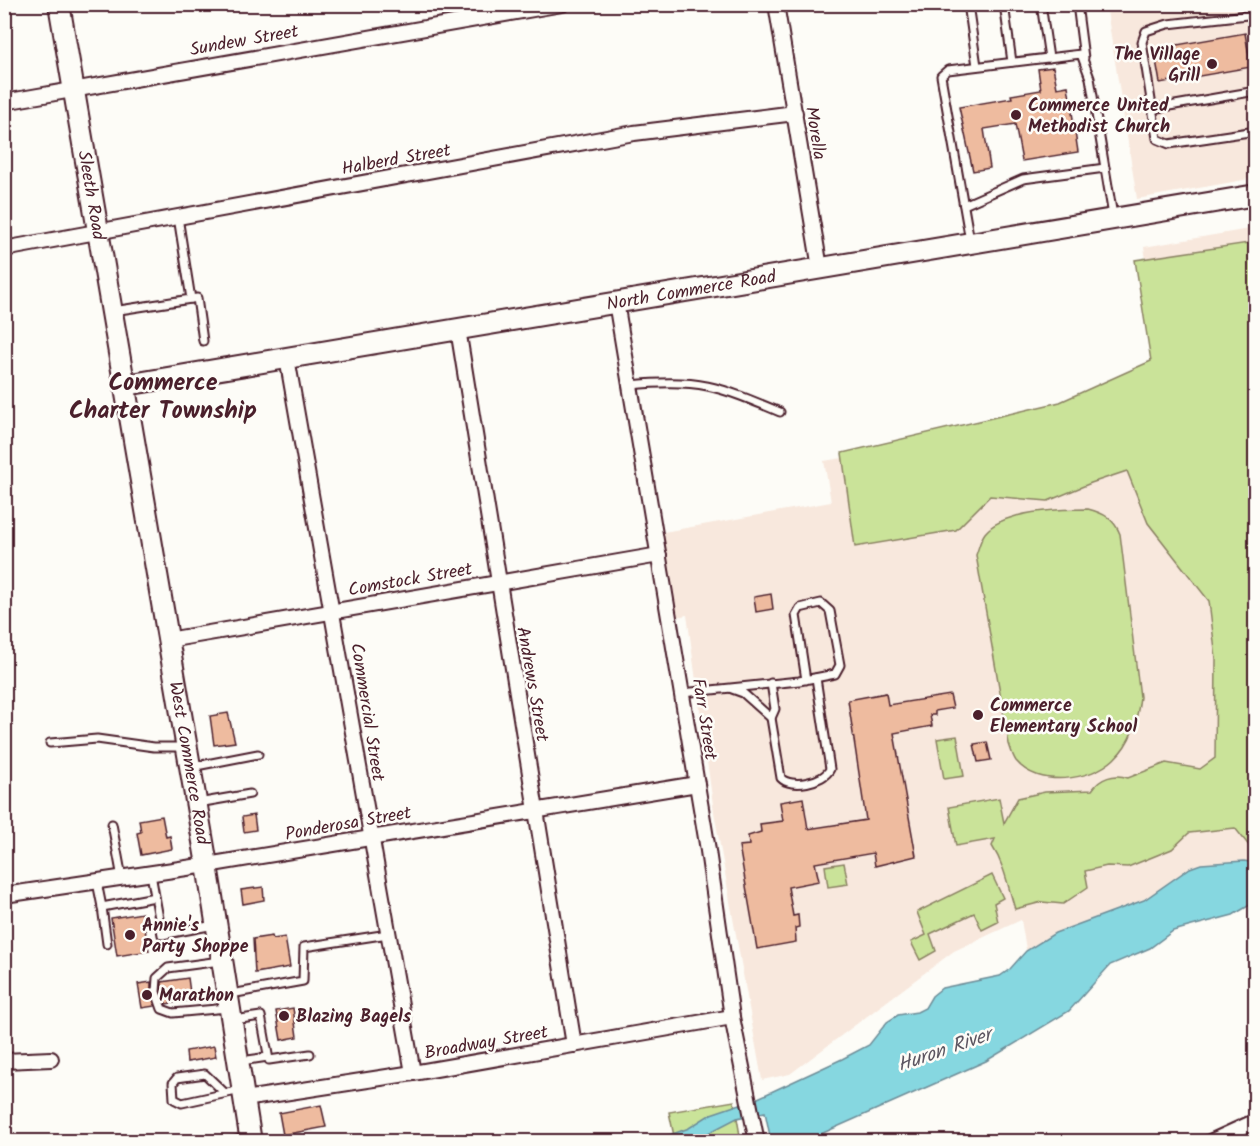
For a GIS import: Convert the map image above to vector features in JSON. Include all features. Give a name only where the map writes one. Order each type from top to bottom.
[{"type":"main road","name":"Sleeth Road","points":[[59,4],[126,385]]},
{"type":"main road","name":"North Commerce Road","points":[[126,385],[1256,195]]},
{"type":"main road","name":"West Commerce Road","points":[[126,385],[239,1062],[238,1094],[251,1140]]},
{"type":"street","name":"Sundew Street","points":[[4,102],[562,4]]},
{"type":"street","name":"Morella","points":[[776,4],[820,268]]},
{"type":"street","name":"Halberd Street","points":[[4,249],[634,133],[795,113]]},
{"type":"street","name":"Farr Street","points":[[616,302],[697,784],[732,1017],[757,1142]]},
{"type":"street","name":"Andrews Street","points":[[458,329],[574,1045]]},
{"type":"street","name":"Commercial Street","points":[[287,358],[413,1073]]},
{"type":"street","name":"Comstock Street","points":[[168,640],[659,555]]},
{"type":"street","name":"Ponderosa Street","points":[[4,895],[151,874],[697,784]]},
{"type":"street","name":"Broadway Street","points":[[238,1094],[413,1073],[732,1017]]},
{"type":"street","points":[[4,1061],[51,1059]]},
{"type":"street","points":[[1210,1142],[1256,1121]]},
{"type":"lane","points":[[968,4],[976,66]]},
{"type":"lane","points":[[1004,4],[1012,62]]},
{"type":"lane","points":[[1041,4],[1049,58]]},
{"type":"lane","points":[[1077,4],[1085,64]]},
{"type":"lane","points":[[1255,14],[1168,24],[1146,31],[1142,42],[1157,139],[1170,144],[1256,130]]},
{"type":"lane","points":[[970,243],[940,76],[948,70],[1081,54],[1090,78],[1113,219]]},
{"type":"lane","points":[[1152,109],[1256,92]]},
{"type":"lane","points":[[964,206],[1023,179],[1105,168]]},
{"type":"lane","points":[[178,217],[191,299]]},
{"type":"lane","points":[[113,311],[197,298],[203,341]]},
{"type":"lane","points":[[631,385],[699,383],[734,392],[780,412]]},
{"type":"lane","points":[[682,693],[806,680],[835,674],[840,665],[830,611],[821,603],[800,608],[796,615],[806,680]]},
{"type":"lane","points":[[771,683],[775,709],[771,718],[783,781],[791,784],[826,777],[831,765],[816,678]]},
{"type":"lane","points":[[730,688],[743,693],[771,718]]},
{"type":"lane","points":[[50,743],[97,739],[154,747],[185,747]]},
{"type":"lane","points":[[189,767],[258,754]]},
{"type":"lane","points":[[195,803],[250,794]]},
{"type":"lane","points":[[112,824],[122,878]]},
{"type":"lane","points":[[151,874],[162,935],[217,925]]},
{"type":"lane","points":[[97,882],[107,944]]},
{"type":"lane","points":[[102,907],[155,897]]},
{"type":"lane","points":[[223,961],[168,968],[158,978],[156,992],[162,1009],[173,1013],[230,1007],[303,981],[302,960],[304,948],[308,946],[388,934]]},
{"type":"lane","points":[[230,1007],[261,1016],[268,1057]]},
{"type":"lane","points":[[239,1062],[310,1054]]},
{"type":"lane","points":[[205,1074],[238,1094],[182,1103],[174,1099],[173,1083],[177,1078],[205,1074]]},
{"type":"lane","points":[[226,1142],[251,1140]]},
{"type":"shaded area","points":[[1106,5],[1255,5],[1255,178],[1137,199]]},
{"type":"shaded area","name":"Commerce Elementary School","points":[[1255,228],[1255,881],[1036,1008],[1021,920],[954,951],[790,1074],[762,1080],[714,812],[687,615],[671,618],[658,533],[831,502],[824,461],[1169,405],[1144,247]]},
{"type":"green space","points":[[1255,242],[1255,853],[1235,828],[1189,833],[1172,849],[1128,867],[1107,866],[1085,871],[1088,887],[1063,904],[1042,902],[1015,909],[1003,869],[992,846],[995,839],[956,846],[949,807],[999,798],[1004,823],[1018,798],[1045,792],[1092,790],[1099,782],[1108,778],[1118,776],[1128,778],[1166,763],[1200,769],[1215,758],[1216,659],[1209,601],[1148,523],[1127,471],[1048,501],[990,496],[956,530],[855,547],[842,453],[1060,402],[1151,361],[1135,260]]},
{"type":"green space","points":[[1088,509],[1108,517],[1120,534],[1140,697],[1133,731],[1125,746],[1114,759],[1104,767],[1079,776],[1051,778],[1026,770],[1016,761],[1009,744],[976,555],[985,533],[993,525],[1005,520],[1033,512]]},
{"type":"green space","points":[[957,736],[964,776],[944,779],[937,739]]},
{"type":"green space","points":[[844,863],[848,884],[828,887],[825,866]]},
{"type":"green space","points":[[992,875],[1003,898],[994,903],[998,922],[982,930],[974,913],[930,934],[936,951],[920,960],[911,942],[926,935],[917,912]]},
{"type":"green space","points":[[734,1101],[741,1141],[675,1141],[669,1112]]},
{"type":"water","name":"Huron River","points":[[1244,861],[1255,863],[1255,902],[1233,915],[1173,931],[1150,948],[1110,965],[1069,1011],[986,1061],[805,1141],[774,1141],[770,1136],[765,1112],[737,1118],[693,1141],[651,1142],[689,1128],[711,1114],[758,1098],[842,1059],[869,1045],[887,1022],[898,1015],[917,1012],[925,1008],[932,996],[942,988],[1000,976],[1010,969],[1026,951],[1055,933],[1144,900],[1190,868],[1201,864]]},
{"type":"building","points":[[1245,33],[1251,67],[1160,83],[1154,49]]},
{"type":"building","name":"Commerce United Methodist Church","points":[[1053,67],[1057,88],[1068,86],[1078,152],[1022,161],[1015,124],[984,129],[990,168],[973,171],[959,107],[1012,98],[1011,95],[1041,90],[1038,69]]},
{"type":"building","points":[[771,594],[773,609],[756,612],[754,597]]},
{"type":"building","points":[[886,693],[888,705],[950,695],[953,708],[935,711],[935,715],[930,715],[932,726],[894,733],[916,856],[875,866],[873,853],[815,863],[819,881],[788,887],[793,916],[798,915],[799,927],[795,928],[796,942],[757,949],[739,846],[749,845],[748,836],[761,832],[760,824],[783,821],[780,802],[803,798],[808,829],[866,820],[848,700]]},
{"type":"building","points":[[228,713],[235,742],[214,745],[210,716]]},
{"type":"building","points":[[987,742],[991,760],[978,762],[974,744]]},
{"type":"building","points":[[254,815],[256,830],[244,832],[242,817]]},
{"type":"building","points":[[162,816],[166,837],[170,836],[172,849],[141,855],[137,833],[141,832],[139,820]]},
{"type":"building","points":[[263,887],[264,900],[243,904],[241,890]]},
{"type":"building","name":"Annie's Party Shoppe","points":[[142,913],[149,951],[117,956],[111,918]]},
{"type":"building","points":[[272,936],[273,939],[285,937],[290,967],[255,973],[253,939]]},
{"type":"building","points":[[188,978],[191,1000],[166,1004],[162,982]]},
{"type":"building","name":"Marathon","points":[[151,982],[151,993],[155,1006],[142,1008],[138,984]]},
{"type":"building","points":[[293,1008],[297,1037],[281,1040],[276,1011]]},
{"type":"building","points":[[214,1046],[216,1057],[187,1062],[186,1051]]},
{"type":"building","points":[[321,1105],[326,1127],[283,1135],[279,1113]]},
{"type":"place","name":"The Village Grill","points":[[1212,64]]},
{"type":"place","name":"Commerce United Methodist Church","points":[[1016,115]]},
{"type":"place","name":"Commerce Elementary School","points":[[978,715]]},
{"type":"place","name":"Annie's Party Shoppe","points":[[130,935]]},
{"type":"place","name":"Marathon","points":[[147,995]]},
{"type":"place","name":"Blazing Bagels","points":[[284,1016]]},
{"type":"district","name":"Commerce Charter Township","points":[[163,396]]}]
